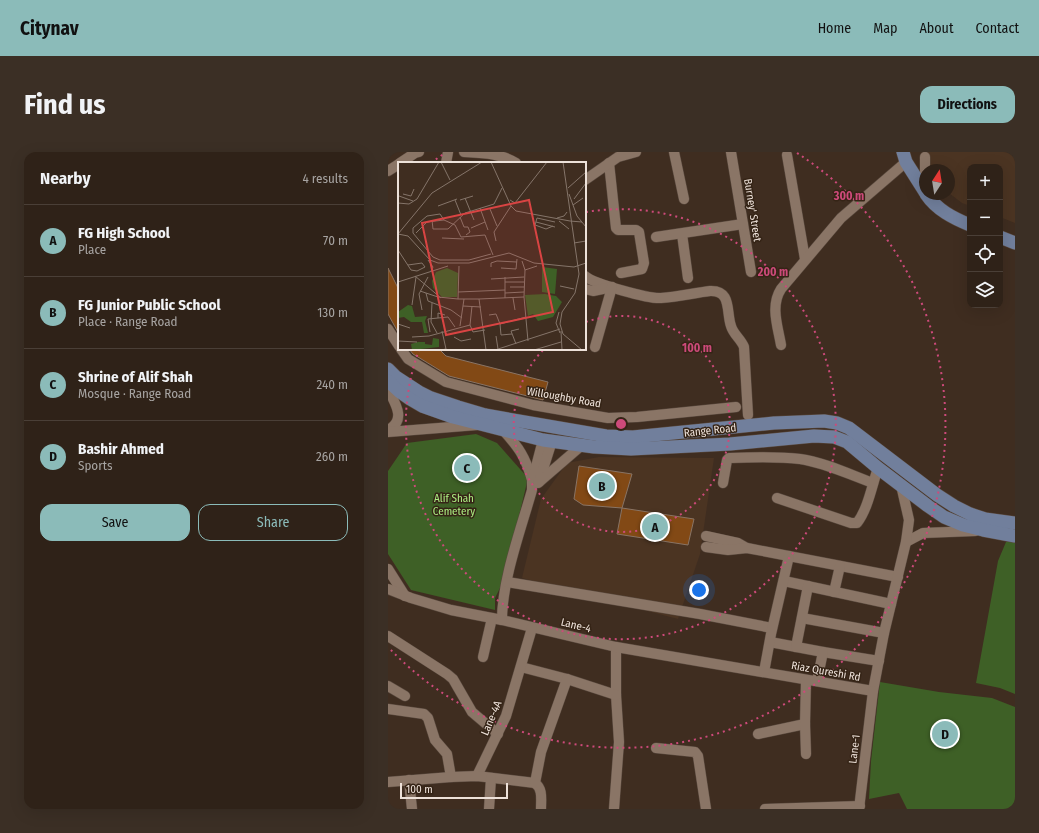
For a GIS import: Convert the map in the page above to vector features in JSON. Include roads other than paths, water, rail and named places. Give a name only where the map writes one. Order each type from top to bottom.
[{"type":"main road","points":[[907,155],[919,170]]},
{"type":"main road","points":[[907,155],[919,179]]},
{"type":"main road","points":[[932,200],[947,214],[967,224]]},
{"type":"main road","points":[[941,200],[949,207],[967,216]]},
{"type":"main road","points":[[1003,230],[1015,234]]},
{"type":"main road","points":[[1003,238],[1015,243]]},
{"type":"main road","name":"Range Road","points":[[388,368],[408,385],[431,398],[485,415],[606,436],[633,437],[774,423],[824,421],[837,423],[849,428],[937,495],[954,506],[985,519],[1015,523]]},
{"type":"main road","points":[[388,381],[400,392],[422,406],[483,425],[546,441],[582,446],[631,449],[730,444],[823,436],[834,437],[848,442],[878,468],[928,506],[944,516],[962,525],[1015,536]]},
{"type":"street","points":[[401,162],[419,152]]},
{"type":"street","points":[[446,162],[448,152]]},
{"type":"street","points":[[464,152],[492,154],[514,159]]},
{"type":"street","points":[[586,179],[609,163],[617,155],[636,152]]},
{"type":"street","points":[[674,152],[684,199]]},
{"type":"street","name":"Burney' Street","points":[[731,152],[751,272]]},
{"type":"street","points":[[926,154],[926,164]]},
{"type":"street","points":[[787,155],[805,259]]},
{"type":"street","points":[[780,345],[775,300],[781,289],[841,218],[907,155]]},
{"type":"street","points":[[609,163],[616,228],[618,230],[636,230],[639,232],[644,264],[642,269],[621,273]]},
{"type":"street","points":[[388,171],[398,164]]},
{"type":"street","points":[[656,238],[742,224]]},
{"type":"street","points":[[682,234],[688,278]]},
{"type":"street","points":[[586,276],[601,284],[654,298],[710,291],[721,294],[726,301],[731,328],[744,347],[748,415]]},
{"type":"street","points":[[586,289],[593,292],[612,287]]},
{"type":"street","points":[[595,347],[612,287]]},
{"type":"street","points":[[388,329],[398,344]]},
{"type":"street","name":"Willoughby Road","points":[[402,350],[408,359],[446,382],[540,406],[608,418],[637,418],[736,407]]},
{"type":"street","points":[[388,389],[396,404],[399,414],[398,422],[388,431]]},
{"type":"street","points":[[388,431],[483,425]]},
{"type":"street","points":[[502,620],[507,582],[546,441],[548,427]]},
{"type":"street","points":[[503,430],[518,447],[527,463],[534,485]]},
{"type":"street","points":[[534,485],[582,446]]},
{"type":"street","points":[[723,483],[727,460],[729,458],[761,456],[801,459],[873,483]]},
{"type":"street","points":[[777,498],[857,523],[860,519],[878,468]]},
{"type":"street","name":"Riaz Qureshi Rd","points":[[616,648],[817,681],[873,692],[884,633],[906,542],[909,520],[901,485]]},
{"type":"street","points":[[906,542],[923,533],[983,530]]},
{"type":"street","points":[[706,536],[738,543],[747,548]]},
{"type":"street","points":[[706,547],[728,550],[747,548],[898,577]]},
{"type":"street","points":[[764,672],[772,628],[789,556]]},
{"type":"street","points":[[834,592],[840,566]]},
{"type":"street","points":[[388,569],[405,596]]},
{"type":"street","points":[[784,581],[891,604]]},
{"type":"street","points":[[507,582],[700,614],[772,628]]},
{"type":"street","points":[[796,647],[808,586]]},
{"type":"street","name":"Lane-4","points":[[388,589],[405,596],[451,610],[502,620],[616,648]]},
{"type":"street","points":[[483,657],[492,618]]},
{"type":"street","points":[[802,618],[884,633]]},
{"type":"street","name":"Lane-4A","points":[[477,776],[506,716],[532,628]]},
{"type":"street","points":[[388,636],[453,679],[472,712],[498,734]]},
{"type":"street","points":[[770,642],[879,661]]},
{"type":"street","points":[[614,809],[619,742],[616,695],[616,648]]},
{"type":"street","points":[[817,681],[823,652]]},
{"type":"street","points":[[521,667],[567,679],[616,695]]},
{"type":"street","points":[[535,783],[541,752],[567,679]]},
{"type":"street","points":[[806,680],[806,754]]},
{"type":"street","points":[[388,686],[406,696]]},
{"type":"street","name":"Lane-1","points":[[860,808],[873,692]]},
{"type":"street","points":[[388,709],[424,714],[428,718],[435,740],[447,754],[451,777]]},
{"type":"street","points":[[758,734],[805,724]]},
{"type":"street","points":[[656,748],[695,752],[698,756],[706,809]]},
{"type":"street","points":[[388,782],[477,776],[535,783],[541,790],[541,809]]},
{"type":"street","points":[[489,809],[491,778]]},
{"type":"street","points":[[409,780],[412,809]]},
{"type":"street","points":[[765,809],[860,808]]},
{"type":"place","name":"Shrine of Alif Shah","points":[[467,468]]},
{"type":"place","name":"FG Junior Public School","points":[[602,486]]},
{"type":"place","name":"FG High School","points":[[655,527]]},
{"type":"place","name":"Bashir Ahmed","points":[[945,734]]},
{"type":"park label","name":"Alif Shah Cemetery","points":[[454,504]]}]
